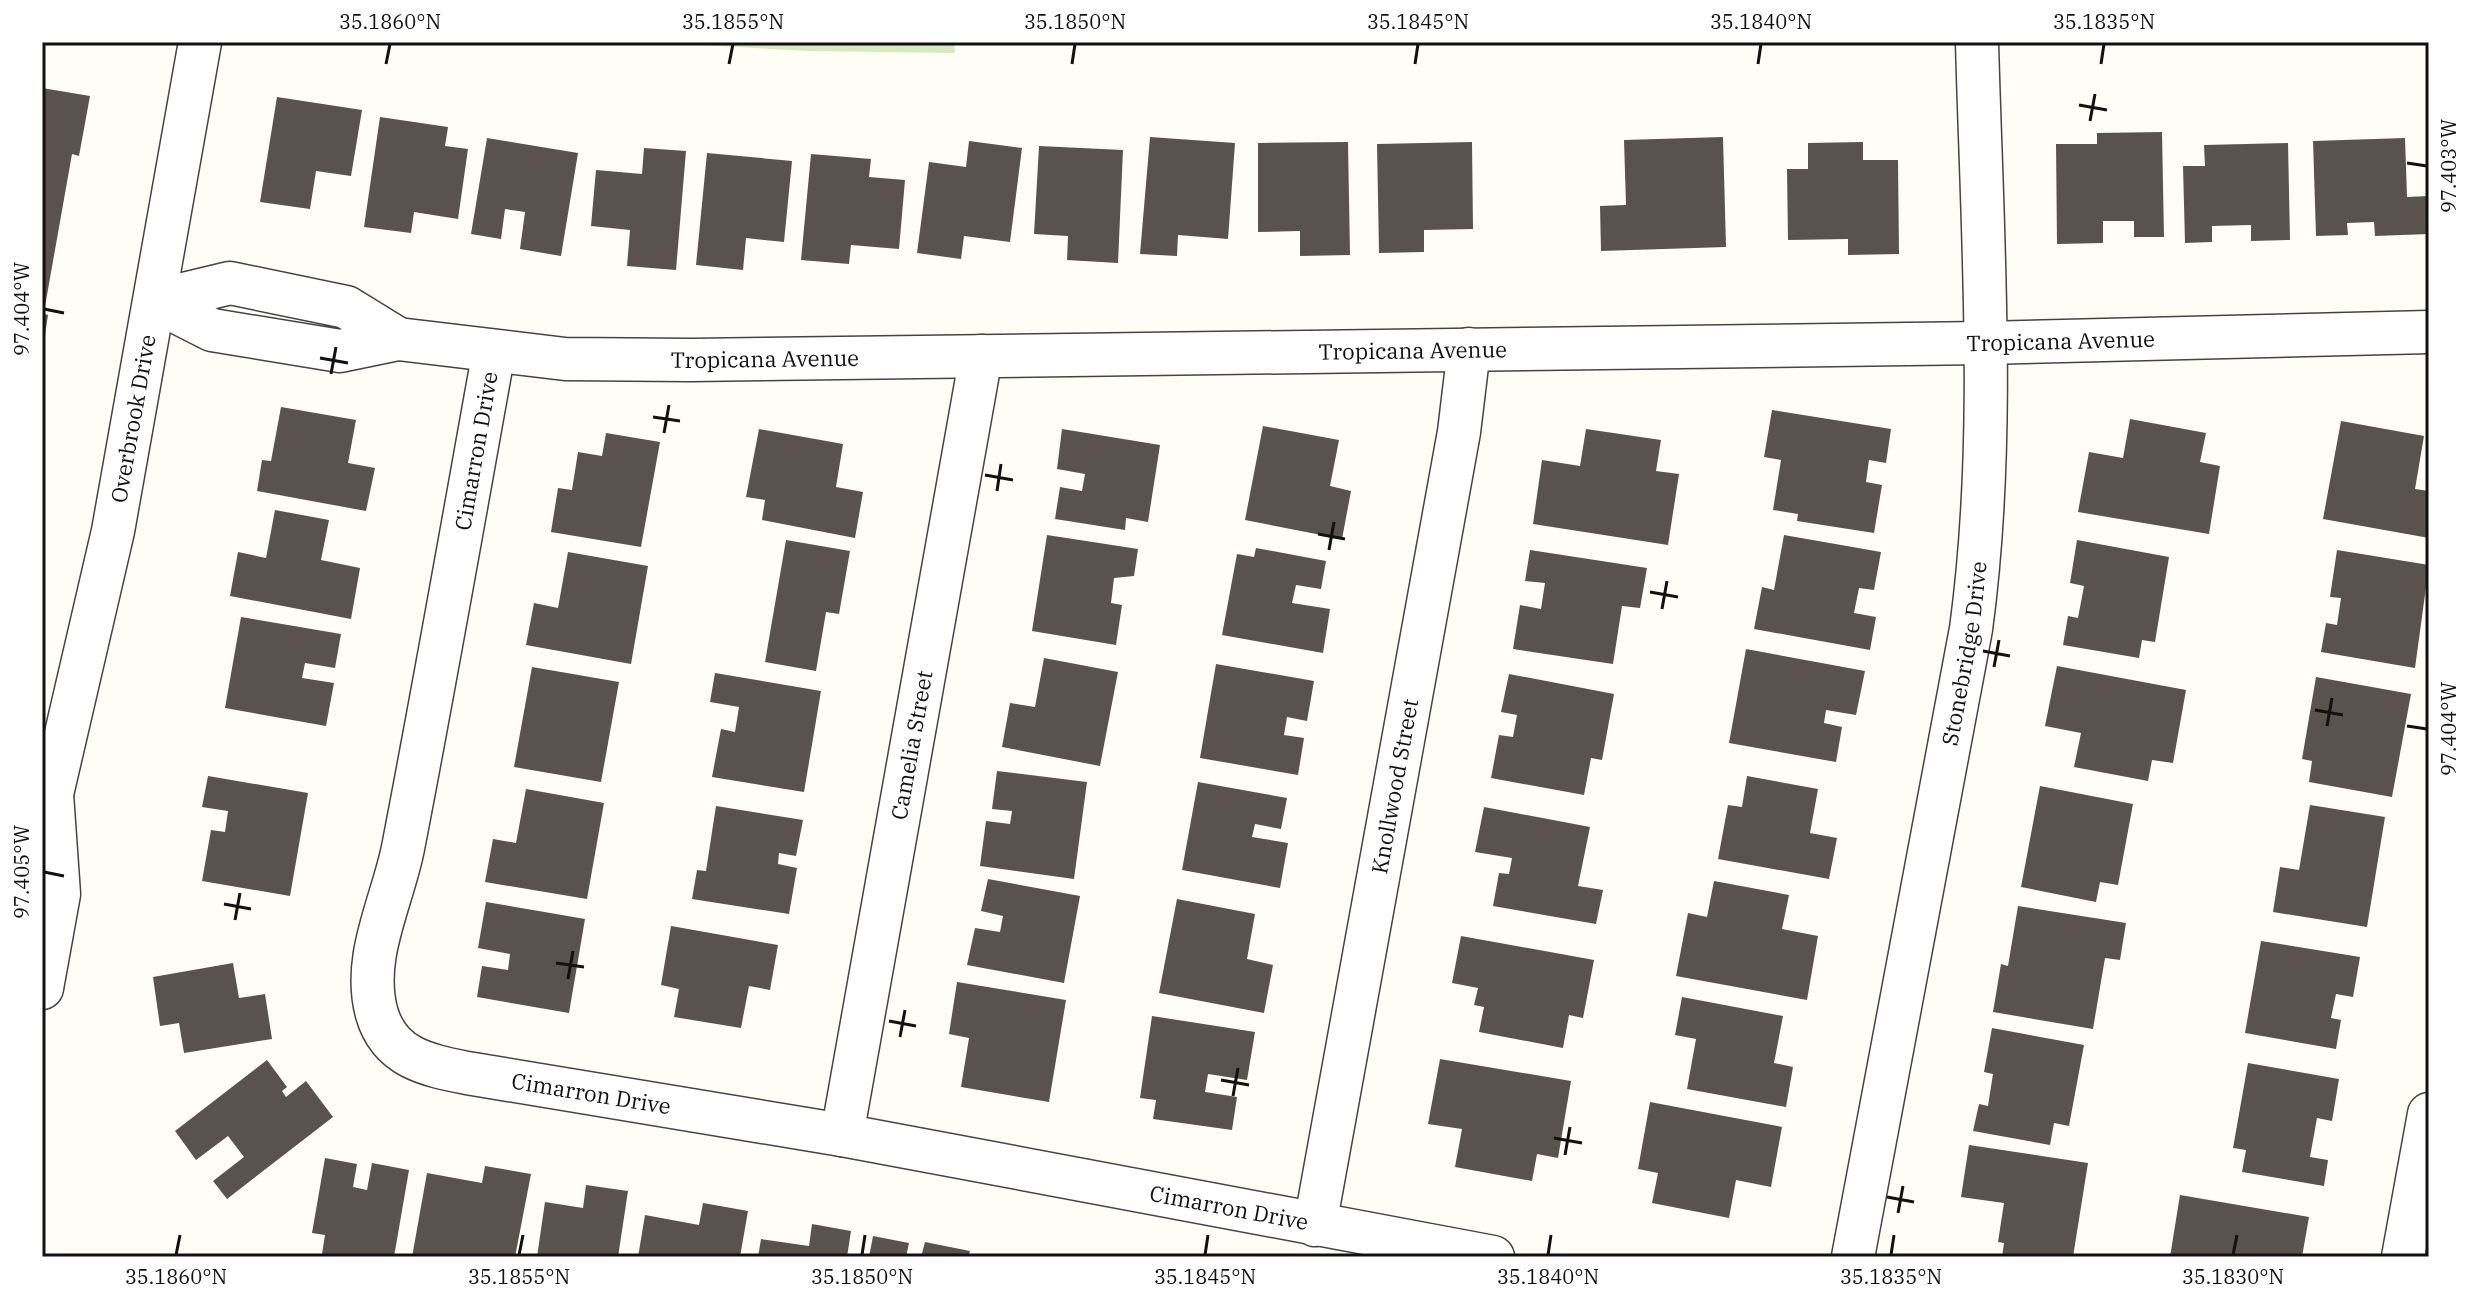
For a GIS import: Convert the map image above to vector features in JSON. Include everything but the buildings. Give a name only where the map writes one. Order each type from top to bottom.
[{"type":"street","name":"Overbrook Drive","points":[[42,988],[59,894],[47,802],[113,531],[200,42]]},
{"type":"street","name":"Stonebridge Drive","points":[[1853,1257],[1971,629],[1982,543],[1983,343],[1977,42]]},
{"type":"street","name":"Tropicana Avenue","points":[[155,301],[212,330],[340,351],[398,339],[565,359],[1983,343],[2429,332]]},
{"type":"street","name":"Knollwood Street","points":[[1315,1225],[1459,432],[1469,349]]},
{"type":"street","name":"Cimarron Drive","points":[[494,351],[402,853],[372,962],[372,991],[387,1037],[402,1054],[427,1065],[842,1135],[1493,1257]]},
{"type":"street","name":"Camelia Street","points":[[842,1135],[981,356]]},
{"type":"street","points":[[2403,1257],[2429,1114]]},
{"type":"green space","points":[[647,42],[954,42],[955,53],[808,51]]}]
